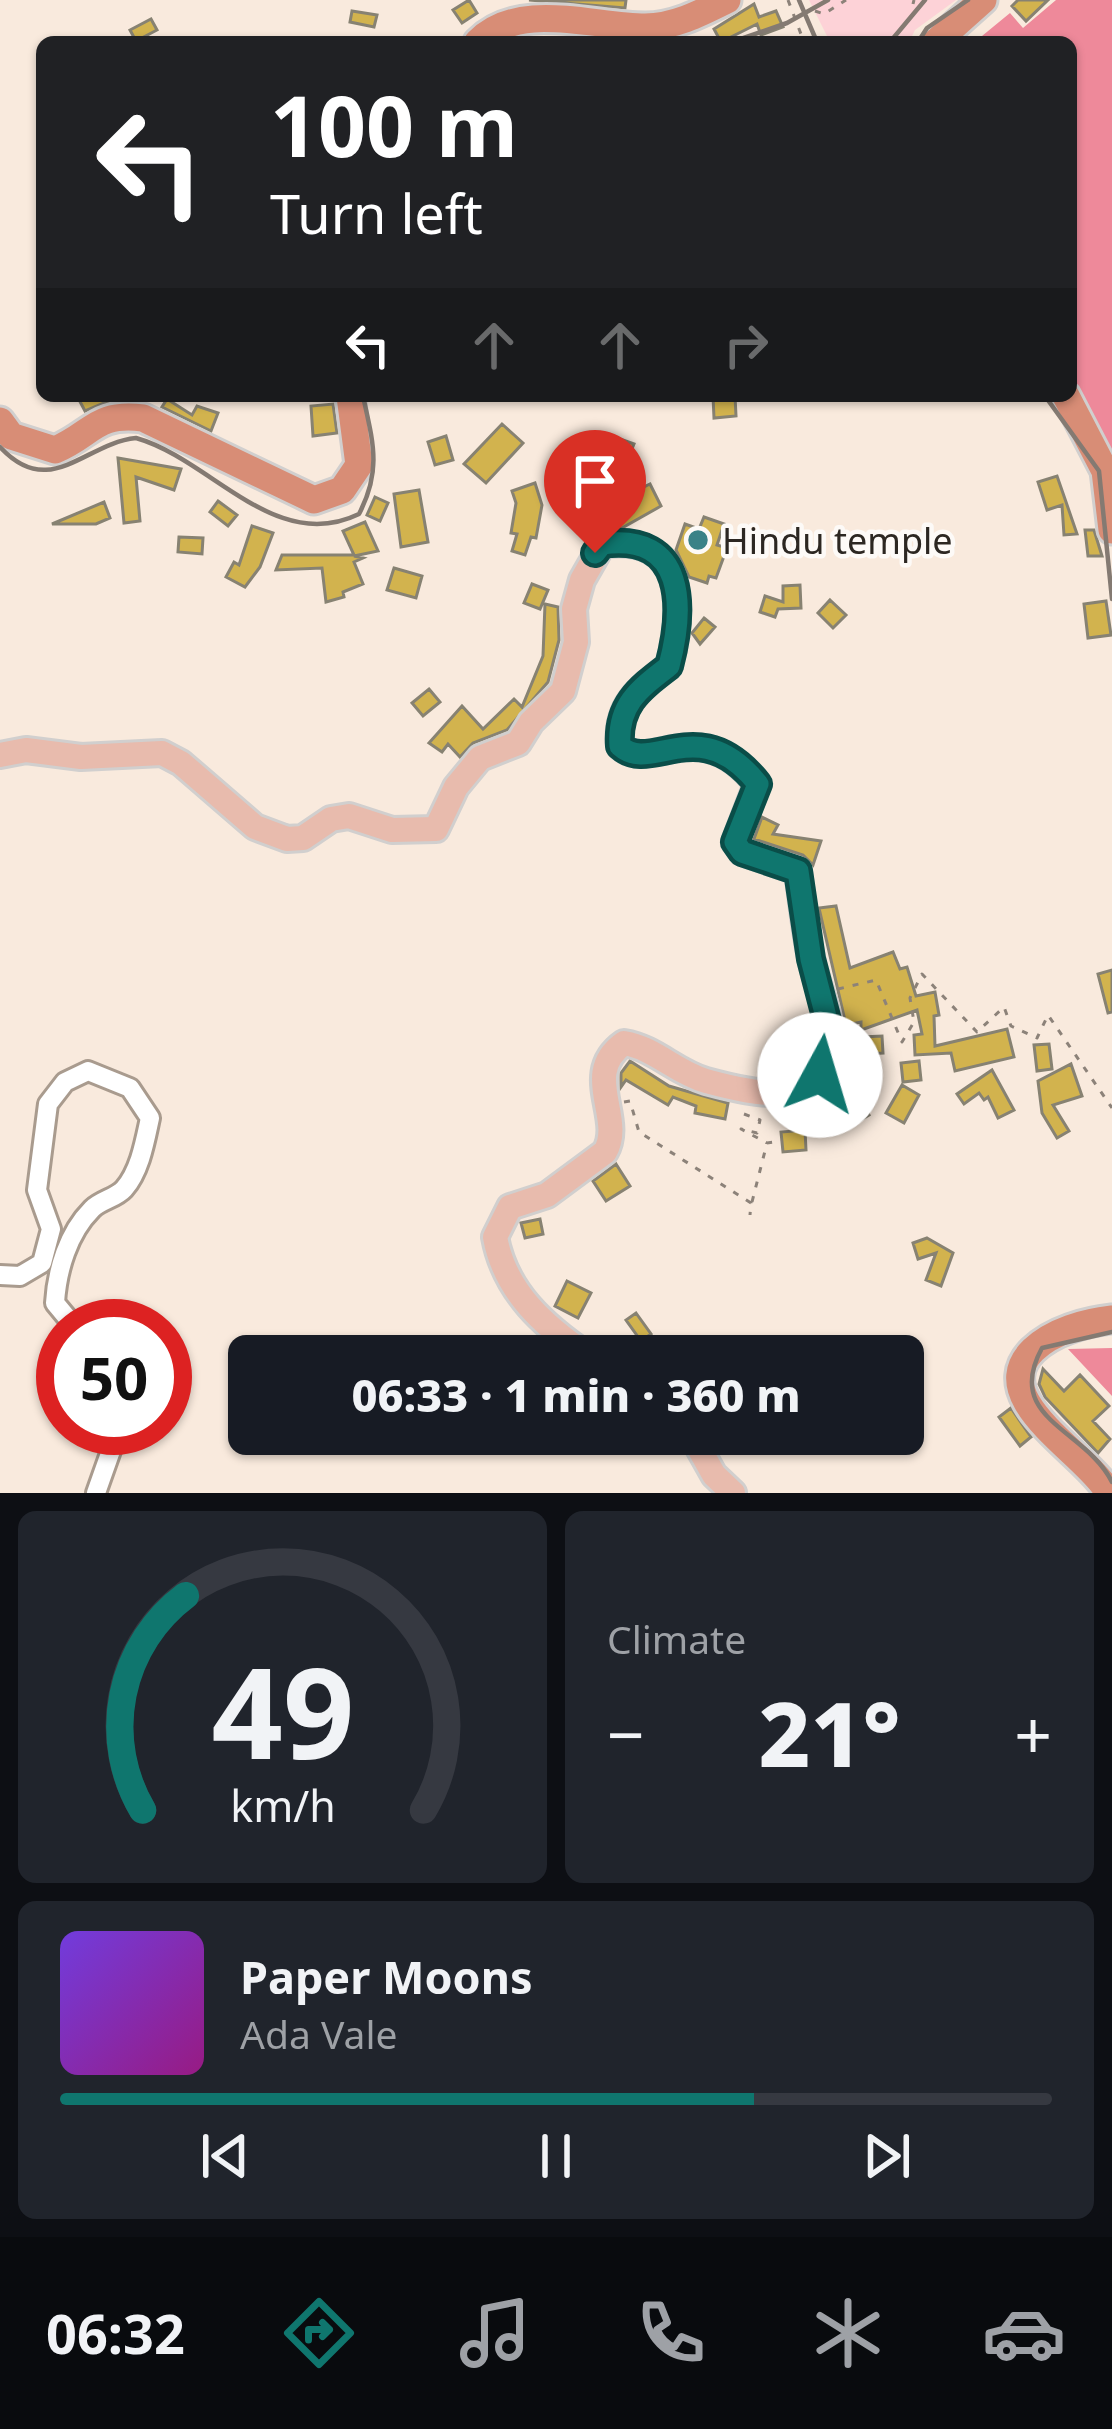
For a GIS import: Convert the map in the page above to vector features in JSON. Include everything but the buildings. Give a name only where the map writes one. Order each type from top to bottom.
[{"type":"highway","points":[[489,36],[518,21],[648,27],[673,23],[727,0]]},
{"type":"highway","points":[[943,36],[983,0]]},
{"type":"highway","points":[[0,421],[11,436],[55,450],[94,422],[119,415],[143,418],[314,500],[342,490],[359,465],[351,402]]},
{"type":"highway","points":[[1069,402],[1106,471],[1112,530]]},
{"type":"highway","points":[[1109,1493],[1094,1470],[1036,1418],[1023,1398],[1019,1375],[1037,1346],[1060,1332],[1112,1319]]},
{"type":"main road","points":[[0,755],[26,750],[81,757],[162,753],[181,763],[255,827],[287,839],[304,838],[331,818],[349,816],[392,830],[436,829],[456,787],[480,758],[518,743],[563,692],[576,642],[574,609],[582,580],[602,544],[619,542],[656,555],[672,571],[680,599],[669,666],[633,694],[622,710],[620,746],[629,755],[643,756],[687,744],[704,746],[744,767],[758,784],[735,842],[742,852],[798,871],[830,1032],[829,1054],[820,1075],[801,1091],[779,1096],[702,1080],[666,1064],[647,1047],[624,1043],[613,1051],[605,1068],[604,1105],[611,1142],[605,1152],[547,1196],[510,1207],[496,1238],[511,1285],[557,1335]]},
{"type":"main road","points":[[703,1455],[714,1475],[733,1493]]},
{"type":"street","points":[[0,1275],[20,1276],[42,1263],[51,1229],[37,1190],[48,1104],[64,1082],[88,1071],[130,1088],[150,1118],[142,1154],[124,1190],[95,1205],[79,1226],[57,1276],[56,1299]]},
{"type":"street","points":[[96,1493],[109,1455]]},
{"type":"path","points":[[788,0],[802,36]]},
{"type":"path","points":[[815,11],[824,14],[846,0]]},
{"type":"path","points":[[820,993],[876,980],[902,1042],[914,1022],[910,998],[922,974],[977,1032],[1004,1006],[1011,1026],[1037,1039],[1048,1016],[1112,1108]]},
{"type":"path","points":[[604,1105],[630,1102],[639,1132],[751,1203]]},
{"type":"path","points":[[744,1114],[760,1120],[758,1132],[741,1129],[767,1143],[782,1142]]},
{"type":"path","points":[[750,1215],[767,1143]]},
{"type":"shaded area","points":[[809,0],[956,0],[912,36],[827,36]]},
{"type":"shaded area","points":[[1056,0],[1112,0],[1112,456],[1077,387],[1077,36],[982,36],[1010,13],[1023,28]]},
{"type":"shaded area","points":[[1112,1348],[1112,1396],[1068,1349]]},
{"type":"railway","points":[[799,0],[814,36]]},
{"type":"railway","points":[[749,36],[787,23],[828,0]]},
{"type":"railway","points":[[895,36],[925,0]]},
{"type":"railway","points":[[922,36],[968,0]]},
{"type":"railway","points":[[0,447],[18,462],[52,469],[136,438],[191,464],[271,514],[328,523],[359,514],[371,483],[372,442],[364,402]]},
{"type":"railway","points":[[1049,402],[1099,471],[1112,599]]},
{"type":"railway","points":[[1112,1332],[1042,1348],[1033,1372],[1033,1391],[1040,1408],[1100,1464],[1112,1482]]},
{"type":"place","name":"Hindu temple","points":[[698,540]]},
{"type":"route","points":[[595,553],[602,544],[619,542],[656,555],[672,571],[680,599],[669,666],[633,694],[622,710],[620,746],[629,755],[643,756],[687,744],[704,746],[744,767],[758,784],[755,800],[737,827],[735,842],[742,852],[798,871],[811,959],[830,1032],[829,1054],[820,1075]]}]
